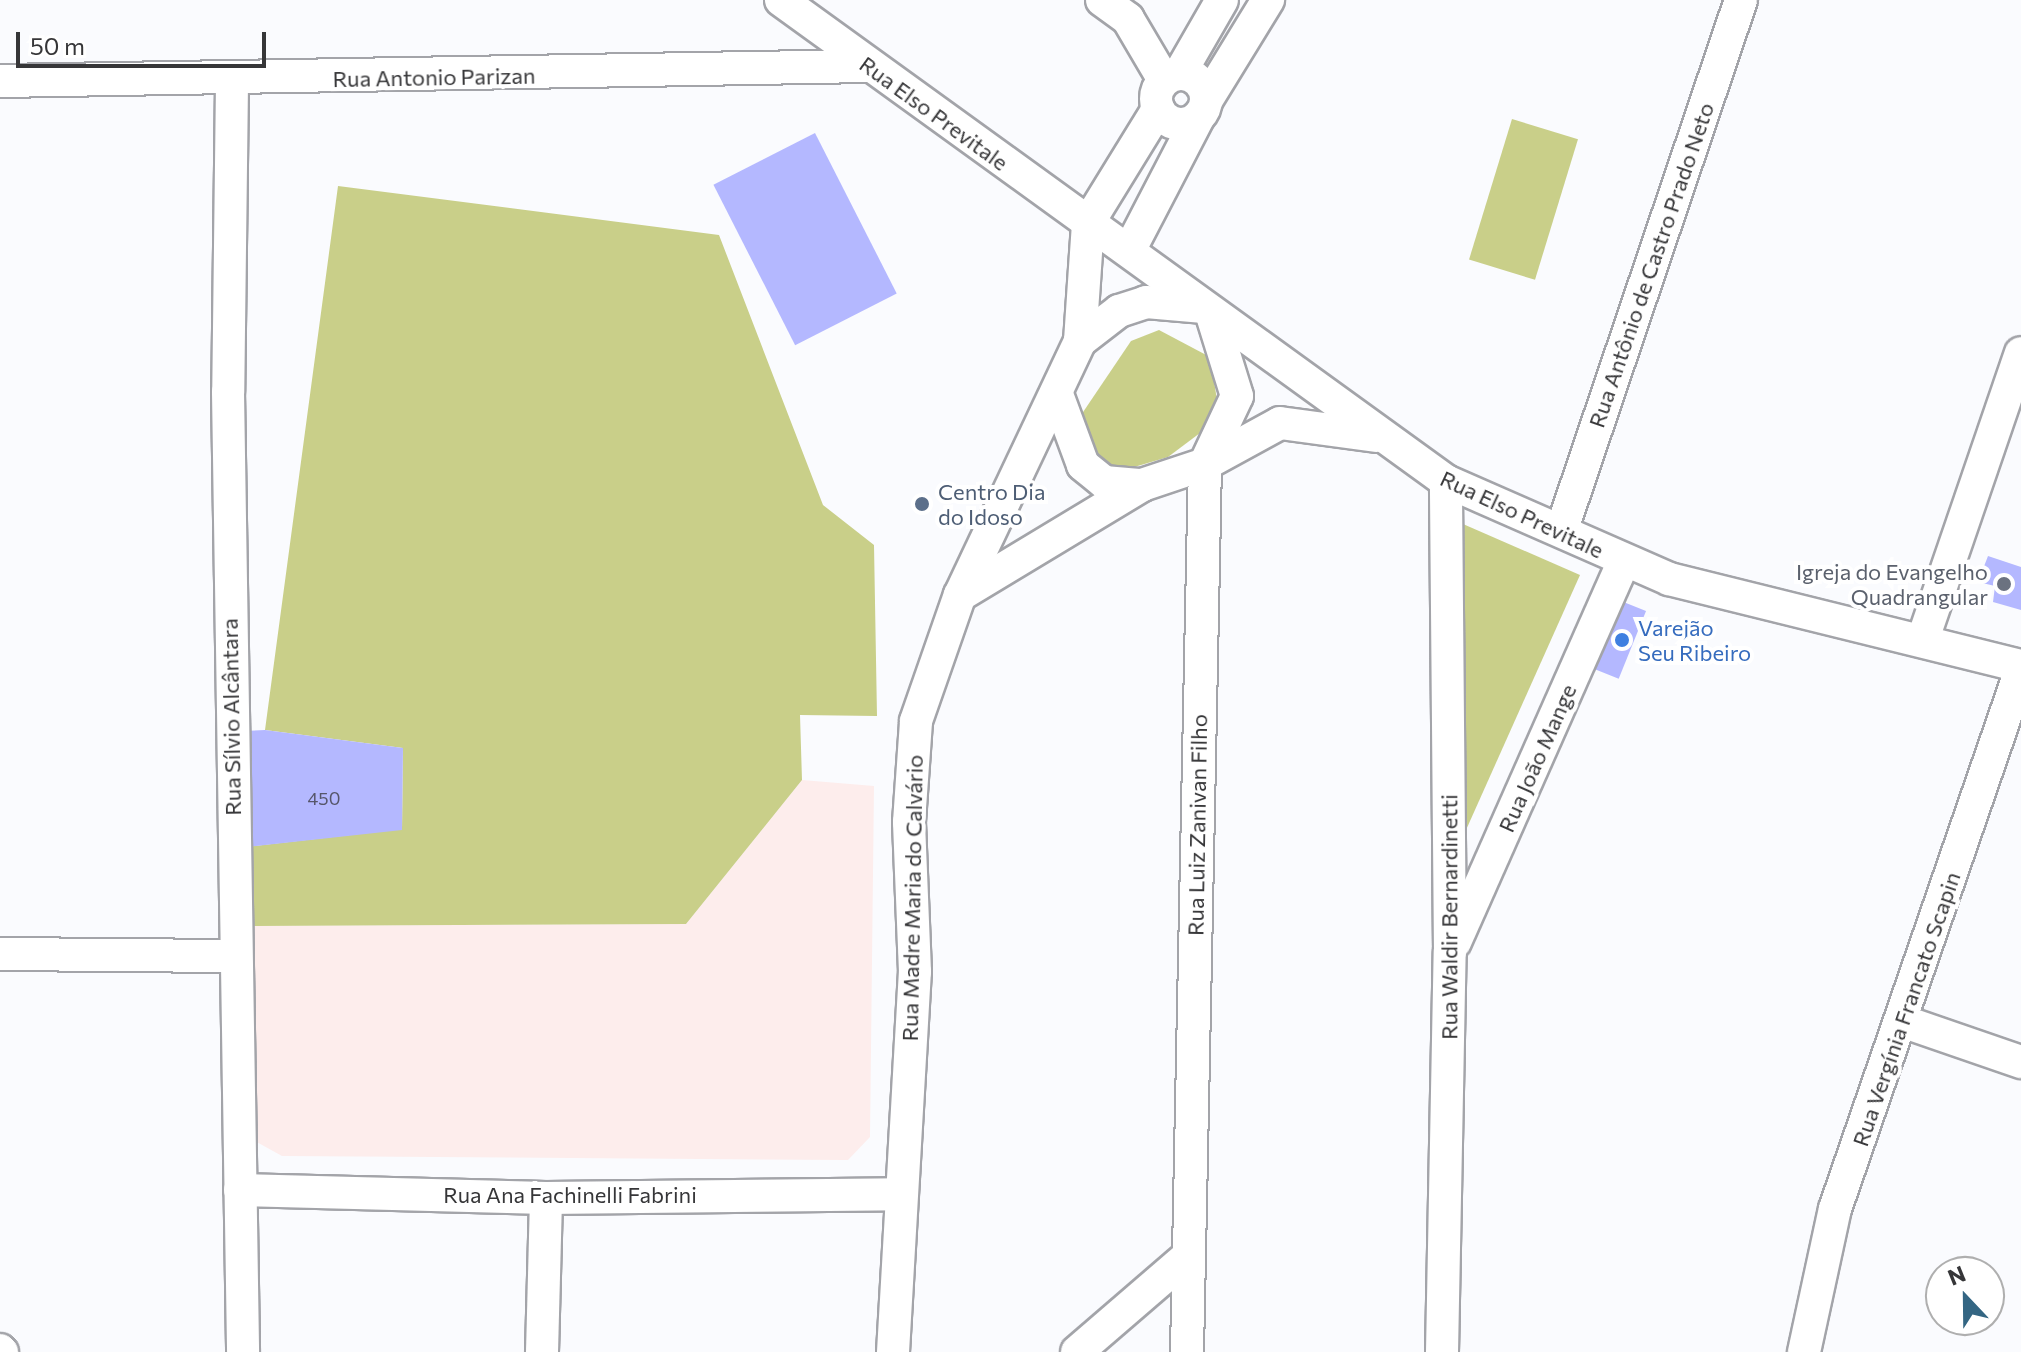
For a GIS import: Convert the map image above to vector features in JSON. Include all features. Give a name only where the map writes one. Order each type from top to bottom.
[{"type":"street","name":"Rua Elso Previtale","points":[[781,0],[867,66],[1129,251],[1379,436],[1446,481],[1562,529],[1623,563],[1923,639],[2021,668]]},
{"type":"street","points":[[1102,0],[1128,19],[1167,88],[1176,123],[1202,109]]},
{"type":"street","points":[[1080,341],[1088,223],[1222,0]]},
{"type":"street","points":[[1129,251],[1202,109],[1268,0]]},
{"type":"street","name":"Rua Antônio de Castro Prado Neto","points":[[1562,529],[1741,0]]},
{"type":"street","name":"Rua Antonio Parizan","points":[[0,81],[232,83],[867,66]]},
{"type":"street","points":[[1167,88],[1196,78],[1202,109]]},
{"type":"street","name":"Rua Sílvio Alcântara","points":[[232,83],[234,956],[243,1352]]},
{"type":"street","points":[[1080,341],[1119,311],[1146,302],[1209,309]]},
{"type":"street","name":"Rua Luiz Zanivan Filho","points":[[1187,1352],[1205,464],[1237,396],[1209,309]]},
{"type":"street","name":"Rua Madre Maria do Calvário","points":[[893,1352],[915,972],[909,822],[916,721],[960,595],[1058,397],[1080,341]]},
{"type":"street","points":[[1923,639],[2021,353]]},
{"type":"street","points":[[1058,397],[1083,465],[1104,482],[1142,485]]},
{"type":"street","points":[[960,595],[1142,485],[1205,464],[1280,423],[1379,436]]},
{"type":"street","name":"Rua Waldir Bernardinetti","points":[[1442,1352],[1450,952],[1446,481]]},
{"type":"street","name":"Rua João Mange","points":[[1450,952],[1623,563]]},
{"type":"street","name":"Rua Vergínia Francato Scapin","points":[[1804,1352],[1835,1209],[1905,1022],[2021,668]]},
{"type":"street","points":[[0,954],[234,956]]},
{"type":"street","points":[[1905,1022],[2021,1062]]},
{"type":"street","name":"Rua Ana Fachinelli Fabrini","points":[[240,1190],[546,1198],[900,1194]]},
{"type":"street","points":[[542,1352],[546,1198]]},
{"type":"street","points":[[1077,1352],[1187,1257]]},
{"type":"shaded area","points":[[802,780],[874,786],[870,1137],[848,1160],[282,1156],[253,1140],[247,926],[686,924]]},
{"type":"green space","points":[[1512,119],[1578,139],[1535,280],[1469,260]]},
{"type":"green space","points":[[338,186],[719,235],[823,505],[874,545],[877,716],[800,715],[802,780],[686,924],[247,926],[246,847],[402,829],[403,748],[265,730]]},
{"type":"green space","points":[[1159,330],[1210,357],[1220,418],[1168,457],[1114,473],[1098,463],[1075,424],[1131,341]]},
{"type":"green space","points":[[1463,524],[1580,575],[1466,830]]},
{"type":"building","points":[[815,133],[897,293],[795,345],[713,185]]},
{"type":"building","name":"Igreja do Evangelho Quadrangular","points":[[1988,556],[2021,567],[2021,610],[1993,602],[1995,586],[1978,582]]},
{"type":"building","name":"Varejão Seu Ribeiro","points":[[1621,601],[1646,611],[1619,679],[1594,669]]},
{"type":"building","points":[[265,730],[403,748],[402,830],[246,847],[241,731]]},
{"type":"place","name":"Centro Dia do Idoso","points":[[922,504]]},
{"type":"place","name":"Igreja do Evangelho Quadrangular","points":[[2004,584]]},
{"type":"place","name":"Varejão Seu Ribeiro","points":[[1622,640]]}]
